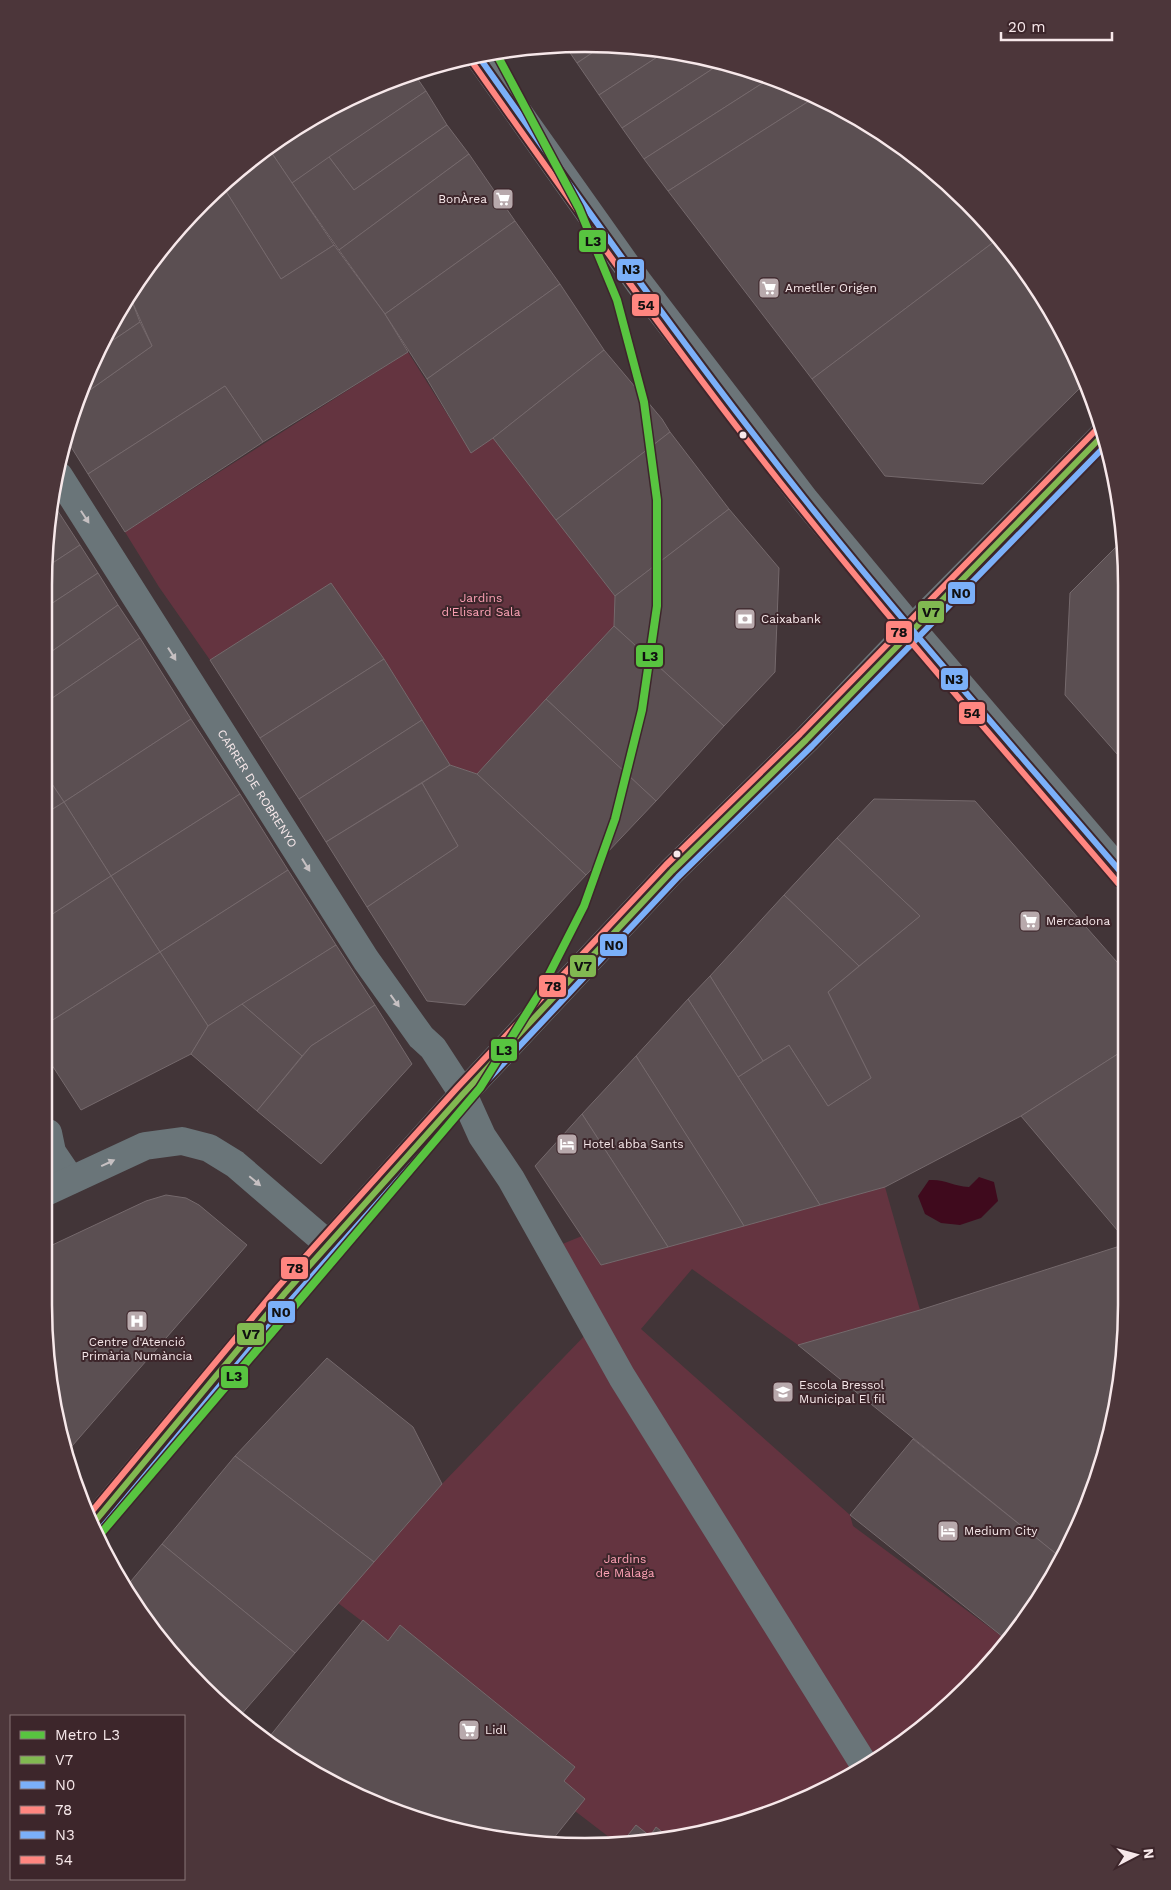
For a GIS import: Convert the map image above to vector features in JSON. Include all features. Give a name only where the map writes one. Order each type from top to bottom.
[{"type":"main road","points":[[483,63],[639,283],[806,500],[912,629],[1118,869]]},
{"type":"main road","points":[[98,1518],[328,1244],[463,1094],[672,871],[806,740],[1098,440]]},
{"type":"street","name":"CARRER DE ROBRENYO","points":[[63,482],[366,960],[421,1037],[433,1048],[463,1094],[482,1136],[511,1179],[622,1377],[861,1760]]},
{"type":"street","points":[[52,1152],[60,1185],[145,1146],[182,1141],[209,1148],[235,1164],[328,1244]]},
{"type":"green space","name":"Jardins d'Elisard Sala","points":[[408,352],[471,452],[493,438],[615,596],[614,626],[477,774],[450,765],[384,659],[314,594],[210,660],[159,587],[125,532]]},
{"type":"green space","name":"Jardins de Màlaga","points":[[885,1187],[920,1310],[798,1345],[692,1269],[641,1329],[850,1515],[853,1526],[1002,1636],[962,1681],[910,1727],[882,1748],[821,1783],[757,1809],[723,1819],[661,1832],[656,1828],[652,1833],[608,1837],[575,1811],[585,1799],[564,1781],[575,1767],[401,1626],[388,1641],[338,1603],[442,1484],[590,1330],[550,1249],[582,1236],[602,1265]]},
{"type":"shaded area","points":[[979,1177],[994,1182],[998,1201],[981,1218],[960,1225],[941,1223],[925,1214],[918,1196],[929,1180],[969,1187]]},
{"type":"building","points":[[593,52],[577,63],[570,53]]},
{"type":"building","points":[[593,52],[657,57],[599,95],[577,63]]},
{"type":"building","points":[[657,57],[713,69],[622,128],[599,95]]},
{"type":"building","points":[[713,69],[763,83],[644,159],[622,128]]},
{"type":"building","points":[[418,80],[426,91],[292,183],[273,154],[289,142],[350,107]]},
{"type":"building","points":[[763,83],[808,101],[668,191],[644,159]]},
{"type":"building","points":[[426,91],[447,125],[354,190],[329,157]]},
{"type":"building","points":[[808,101],[882,142],[910,163],[937,185],[993,243],[812,379],[668,191]]},
{"type":"building","points":[[447,125],[469,154],[339,250],[292,183],[329,157],[354,190]]},
{"type":"building","points":[[273,154],[334,245],[281,279],[227,192]]},
{"type":"building","points":[[469,154],[515,221],[385,314],[339,250]]},
{"type":"building","points":[[227,192],[281,279],[334,245],[385,314],[408,352],[263,442],[225,386],[88,474],[71,447],[90,390],[152,346],[133,304],[142,289],[185,234]]},
{"type":"building","points":[[515,221],[560,284],[427,379],[385,314]]},
{"type":"building","points":[[993,243],[1029,289],[1064,350],[1080,388],[983,484],[885,476],[812,379]]},
{"type":"building","points":[[560,284],[604,350],[493,438],[471,453],[427,379]]},
{"type":"building","points":[[133,304],[140,322],[112,341]]},
{"type":"building","points":[[140,322],[152,346],[90,390],[107,350],[112,341]]},
{"type":"building","points":[[604,350],[662,419],[670,432],[556,520],[493,438]]},
{"type":"building","points":[[225,386],[263,442],[125,532],[88,474]]},
{"type":"building","points":[[670,432],[729,509],[615,596],[556,520]]},
{"type":"building","points":[[729,509],[779,568],[775,672],[724,726],[614,626],[615,596]]},
{"type":"building","points":[[58,511],[80,545],[53,562]]},
{"type":"building","points":[[80,545],[98,573],[52,603],[53,562]]},
{"type":"building","points":[[1117,546],[1118,755],[1065,695],[1070,593]]},
{"type":"building","points":[[98,573],[118,605],[52,651],[52,603]]},
{"type":"building","points":[[331,583],[384,659],[260,738],[210,660]]},
{"type":"building","points":[[118,605],[140,638],[52,698],[52,651]]},
{"type":"building","points":[[614,626],[724,726],[656,801],[546,699]]},
{"type":"building","points":[[140,638],[191,719],[64,802],[52,784],[52,698]]},
{"type":"building","points":[[384,659],[422,720],[299,799],[260,738]]},
{"type":"building","points":[[546,699],[656,801],[586,875],[477,774]]},
{"type":"building","points":[[191,719],[240,794],[111,876],[64,802]]},
{"type":"building","points":[[422,720],[450,765],[326,842],[299,799]]},
{"type":"building","points":[[450,765],[477,774],[586,875],[465,1005],[427,1001],[367,907],[458,846],[422,783]]},
{"type":"building","points":[[422,783],[458,846],[367,907],[326,842]]},
{"type":"building","points":[[52,784],[64,802],[52,810]]},
{"type":"building","points":[[240,794],[288,870],[160,952],[111,876]]},
{"type":"building","points":[[874,799],[975,801],[1118,963],[1118,1054],[1021,1116],[885,1187],[820,1205],[738,1077],[789,1045],[828,1106],[871,1078],[828,992],[920,916],[837,838]]},
{"type":"building","points":[[64,802],[111,876],[52,914],[52,810]]},
{"type":"building","points":[[837,838],[920,916],[859,966],[784,895]]},
{"type":"building","points":[[288,870],[336,945],[208,1026],[160,952]]},
{"type":"building","points":[[111,876],[160,952],[52,1020],[52,914]]},
{"type":"building","points":[[784,895],[859,966],[828,992],[871,1078],[828,1106],[789,1045],[763,1061],[710,976]]},
{"type":"building","points":[[336,945],[375,1005],[311,1046],[302,1056],[242,1004]]},
{"type":"building","points":[[160,952],[208,1026],[191,1054],[81,1110],[52,1065],[52,1020]]},
{"type":"building","points":[[710,976],[763,1061],[738,1077],[688,999]]},
{"type":"building","points":[[688,999],[820,1205],[744,1226],[636,1056]]},
{"type":"building","points":[[242,1004],[302,1056],[257,1111],[191,1054],[208,1026]]},
{"type":"building","points":[[375,1005],[412,1064],[321,1164],[257,1111],[311,1046]]},
{"type":"building","points":[[1118,1054],[1118,1231],[1021,1116]]},
{"type":"building","points":[[636,1056],[744,1226],[668,1247],[582,1114]]},
{"type":"building","points":[[582,1114],[668,1247],[601,1265],[535,1166]]},
{"type":"building","points":[[166,1195],[186,1198],[199,1205],[247,1245],[72,1446],[57,1374],[52,1304],[52,1245],[146,1201]]},
{"type":"building","points":[[1118,1247],[1117,1339],[1114,1374],[1108,1408],[1090,1476],[1078,1508],[1056,1554],[798,1345],[920,1310]]},
{"type":"building","points":[[327,1358],[413,1427],[442,1484],[374,1562],[235,1456]]},
{"type":"building","name":"Medium City","points":[[913,1439],[1056,1554],[1029,1601],[1002,1636],[850,1515]]},
{"type":"building","points":[[235,1456],[374,1562],[295,1653],[162,1544]]},
{"type":"building","points":[[162,1544],[295,1653],[243,1712],[185,1656],[142,1601],[130,1582]]},
{"type":"building","points":[[363,1620],[388,1641],[400,1625],[575,1767],[564,1781],[585,1799],[555,1836],[516,1833],[482,1827],[414,1809],[350,1783],[289,1748],[271,1735]]},
{"type":"building","points":[[636,1825],[647,1834],[628,1835]]},
{"type":"building","points":[[656,1827],[662,1832],[652,1833]]},
{"type":"metro line","name":"L3","points":[[103,1531],[480,1088],[540,992],[584,906],[615,819],[642,710],[657,606],[657,500],[644,402],[617,300],[579,208],[500,60]]},
{"type":"transit line","name":"N3","points":[[483,63],[680,337],[763,447],[924,643],[1118,869]]},
{"type":"transit line","name":"54","points":[[474,65],[632,287],[756,452],[877,602],[1118,883]]},
{"type":"transit line","name":"78","points":[[94,1509],[278,1287],[457,1088],[666,865],[800,734],[1095,431]]},
{"type":"transit line","name":"V7","points":[[98,1518],[285,1293],[463,1094],[672,871],[806,740],[1098,440]]},
{"type":"transit line","name":"N0","points":[[102,1528],[292,1299],[469,1100],[678,877],[812,746],[1101,451]]},
{"type":"place","name":"BonÀrea","points":[[503,199]]},
{"type":"place","name":"Ametller Origen","points":[[769,288]]},
{"type":"place","name":"Caixabank","points":[[745,619]]},
{"type":"place","name":"Mercadona","points":[[1030,921]]},
{"type":"place","name":"Hotel abba Sants","points":[[567,1144]]},
{"type":"place","name":"Centre d'Atenció Primària Numància","points":[[137,1321]]},
{"type":"place","name":"Escola Bressol Municipal El fil","points":[[783,1392]]},
{"type":"place","name":"Medium City","points":[[948,1531]]},
{"type":"place","name":"Lidl","points":[[469,1730]]}]
